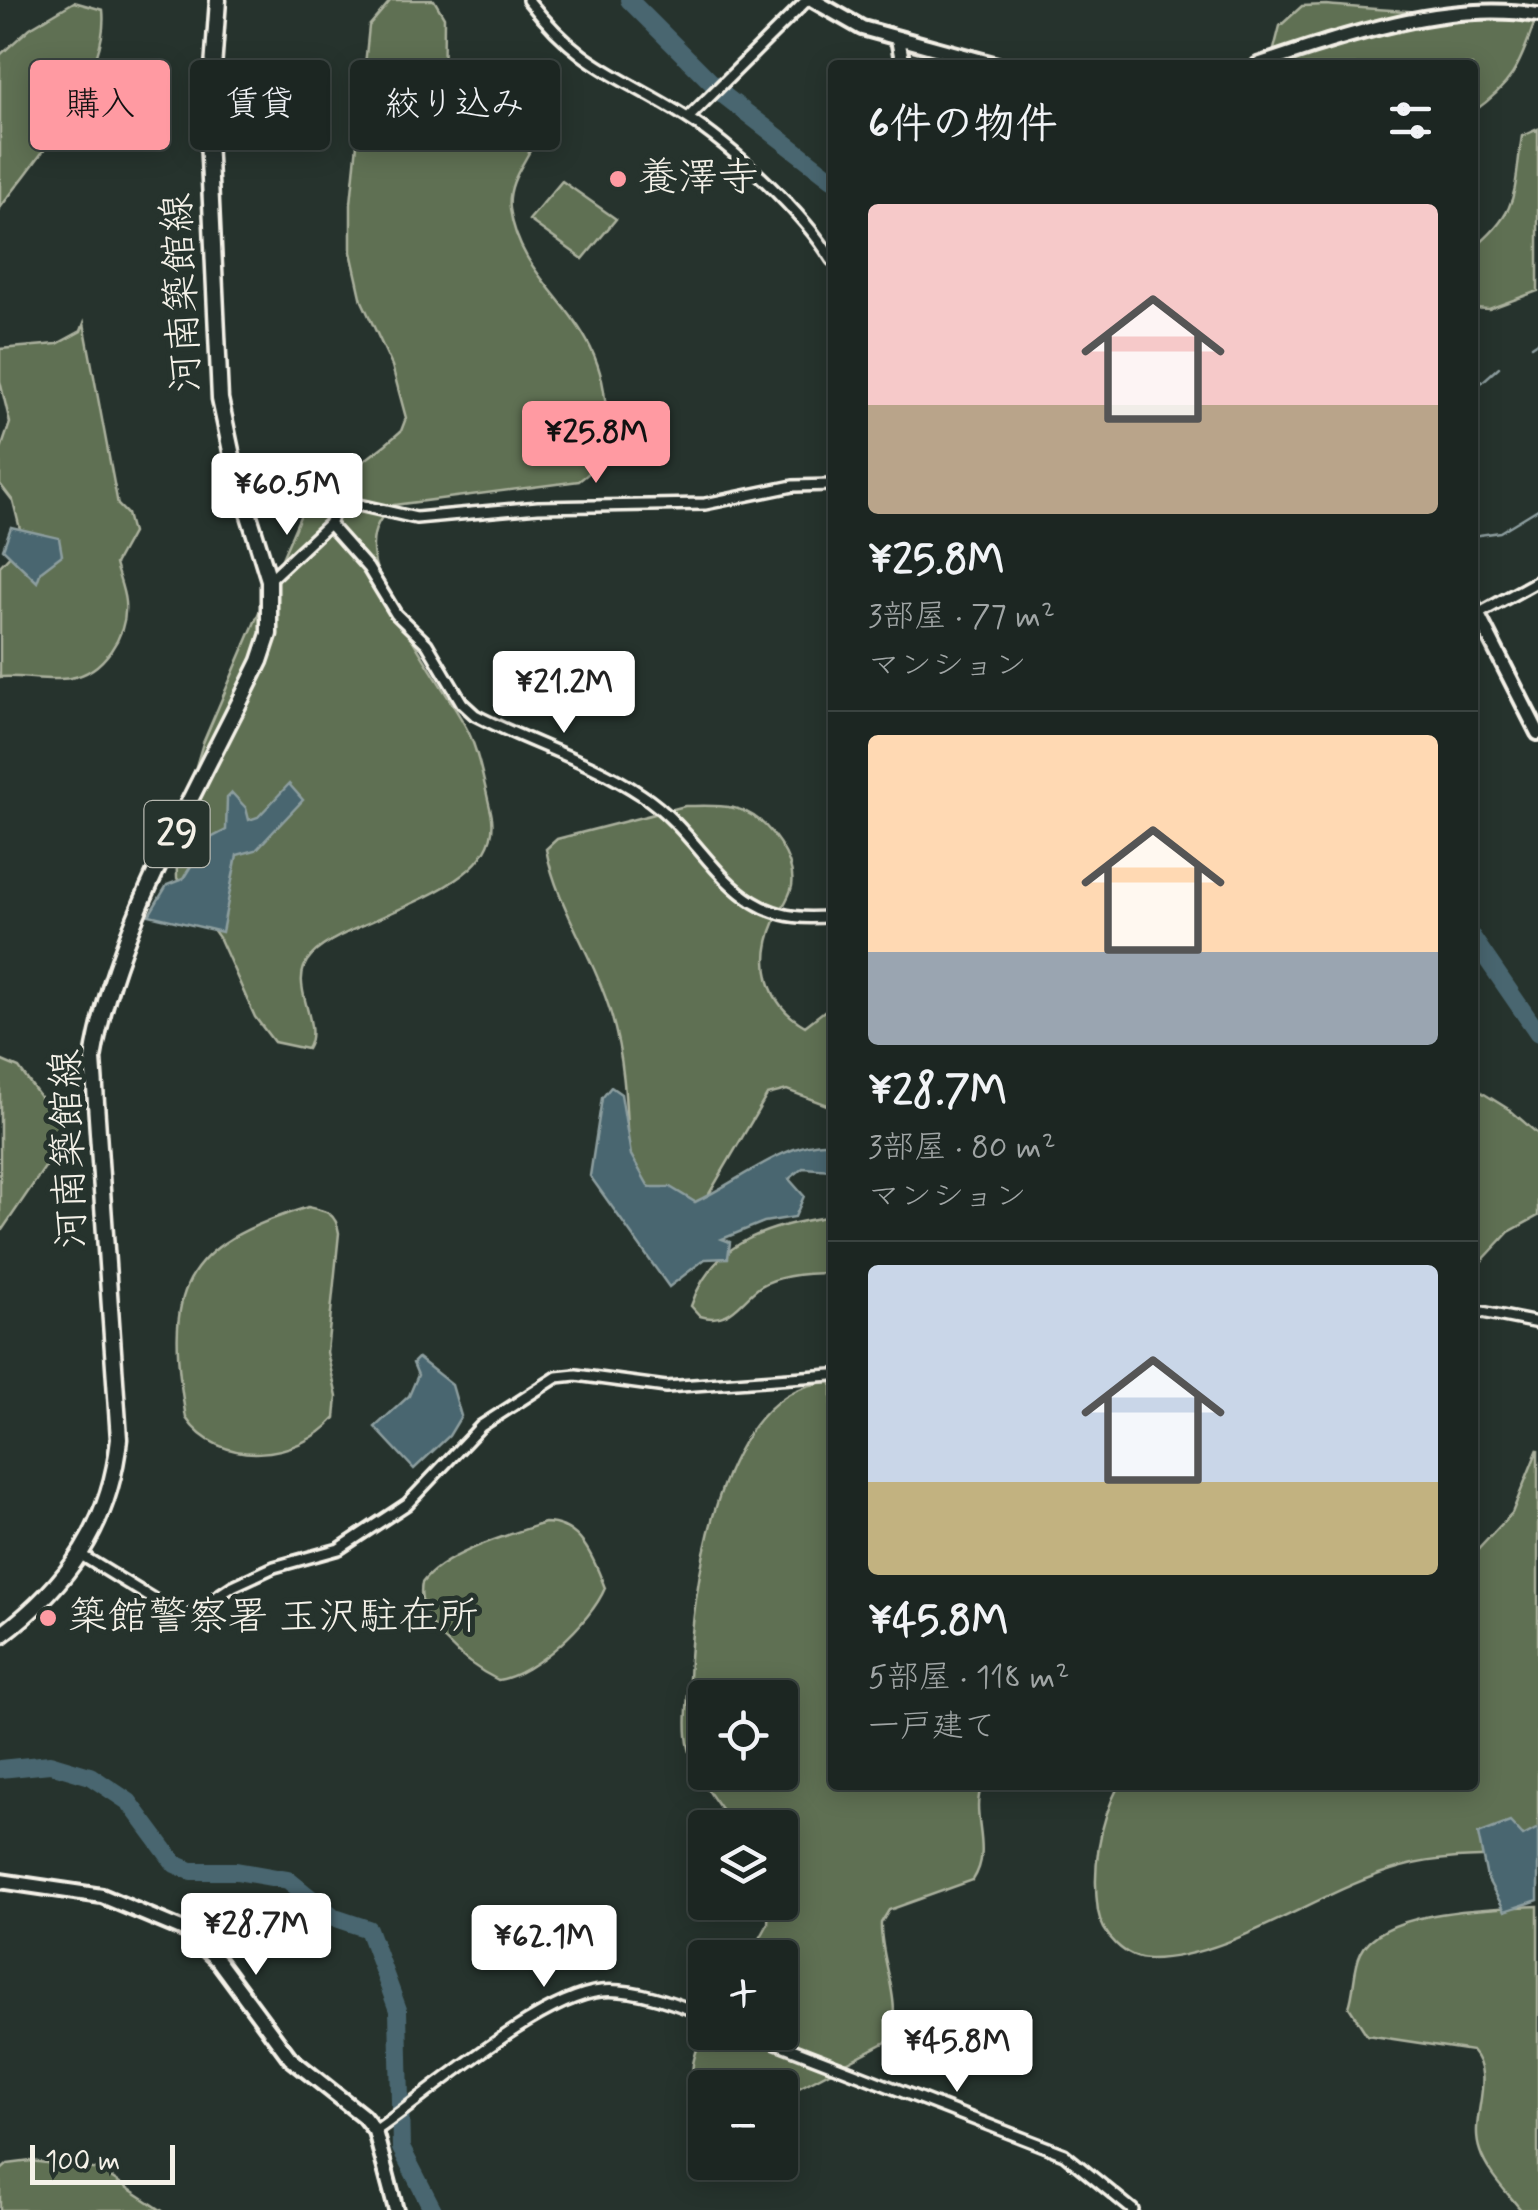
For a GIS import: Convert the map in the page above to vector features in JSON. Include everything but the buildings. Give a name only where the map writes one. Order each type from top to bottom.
[{"type":"main road","name":"河南築館線","points":[[0,1636],[42,1602],[82,1556],[106,1506],[120,1438],[94,1077],[98,1025],[146,897],[260,662],[269,634],[269,580],[227,442],[220,399],[208,137],[218,0]]},
{"type":"street","points":[[528,0],[575,54],[688,118],[733,152],[820,239],[828,253]]},
{"type":"street","points":[[688,118],[810,0],[862,28],[979,60]]},
{"type":"street","points":[[1273,60],[1424,10],[1489,6],[1538,15]]},
{"type":"street","points":[[898,38],[902,60]]},
{"type":"street","points":[[269,580],[329,524],[335,511],[354,504],[416,518],[538,507],[704,504],[793,486],[828,485]]},
{"type":"street","points":[[329,524],[368,568],[396,614],[427,644],[462,703],[475,715],[644,795],[718,873],[773,915],[828,916]]},
{"type":"street","points":[[1478,608],[1538,580]]},
{"type":"street","points":[[1478,615],[1538,733]]},
{"type":"street","points":[[1478,1311],[1538,1322]]},
{"type":"street","points":[[82,1556],[158,1602],[189,1615],[233,1586],[274,1567],[340,1549],[407,1504],[481,1426],[557,1377],[576,1375],[666,1387],[828,1375]]},
{"type":"street","points":[[0,1881],[102,1896],[186,1931],[219,1962],[290,2058],[313,2081],[328,2084],[346,2099],[375,2132],[396,2210]]},
{"type":"street","points":[[375,2132],[550,2008],[600,1991],[646,1996],[688,2010]]},
{"type":"street","points":[[795,2050],[1064,2154],[1134,2210]]},
{"type":"green space","points":[[391,0],[434,0],[444,17],[444,60],[366,60],[369,26]]},
{"type":"green space","points":[[74,2],[103,10],[95,60],[30,60],[30,150],[44,150],[0,208],[0,55],[30,28]]},
{"type":"green space","points":[[1302,6],[1457,15],[1534,24],[1512,74],[1478,108],[1478,60],[1271,60],[1280,26]]},
{"type":"green space","points":[[1538,129],[1538,291],[1489,309],[1478,308],[1478,245],[1500,223],[1512,199],[1522,136]]},
{"type":"green space","points":[[356,150],[531,150],[514,180],[510,209],[530,263],[594,354],[603,385],[606,431],[597,463],[579,481],[394,505],[379,521],[373,542],[379,575],[472,740],[491,812],[490,839],[476,862],[452,882],[330,941],[311,956],[302,979],[311,1027],[307,1049],[274,1042],[255,1017],[220,939],[177,878],[176,833],[203,743],[304,507],[401,431],[406,418],[392,366],[362,301],[351,252]]},
{"type":"green space","points":[[562,181],[616,219],[583,259],[529,220]]},
{"type":"green space","points":[[84,323],[118,505],[127,514],[132,533],[115,564],[125,615],[111,650],[82,675],[62,679],[0,677],[0,566],[15,550],[20,529],[13,501],[0,484],[0,452],[10,423],[0,381],[0,349],[57,344],[81,331]]},
{"type":"green space","points":[[685,806],[716,806],[739,809],[755,817],[772,833],[790,865],[792,886],[770,936],[766,966],[781,1006],[805,1026],[828,1008],[828,1105],[787,1090],[767,1095],[692,1223],[631,1199],[624,1083],[617,1037],[604,993],[551,870],[546,849],[557,839]]},
{"type":"green space","points":[[0,1060],[19,1068],[64,1130],[54,1154],[0,1233]]},
{"type":"green space","points":[[1478,1090],[1538,1134],[1538,1216],[1509,1232],[1480,1263],[1478,1275]]},
{"type":"green space","points":[[308,1207],[330,1214],[339,1233],[327,1352],[337,1397],[335,1418],[301,1443],[280,1450],[259,1453],[218,1445],[200,1434],[186,1418],[178,1337],[181,1305],[190,1279],[207,1257],[231,1238]]},
{"type":"green space","points":[[828,1217],[828,1273],[777,1279],[761,1286],[727,1314],[700,1316],[691,1306],[714,1266],[746,1240],[787,1225]]},
{"type":"green space","points":[[828,1383],[828,1790],[981,1790],[981,1856],[973,1880],[889,1910],[881,1923],[894,2015],[886,2042],[798,2088],[798,2070],[693,2070],[697,2050],[798,2050],[798,1940],[759,1940],[768,1920],[798,1920],[798,1810],[722,1810],[708,1790],[798,1790],[798,1680],[689,1680],[696,1596],[705,1547],[737,1454],[762,1417],[793,1392]]},
{"type":"green space","points":[[1538,1449],[1538,1856],[1452,1859],[1401,1867],[1340,1890],[1245,1935],[1181,1956],[1141,1958],[1116,1944],[1100,1920],[1096,1879],[1102,1830],[1117,1790],[1478,1790],[1478,1550],[1512,1513]]},
{"type":"green space","points":[[545,1523],[568,1529],[577,1536],[591,1555],[605,1588],[587,1616],[560,1645],[528,1668],[498,1680],[458,1653],[434,1627],[426,1613],[422,1583],[461,1554]]},
{"type":"green space","points":[[1538,1906],[1538,2210],[1521,2210],[1492,2175],[1480,2151],[1477,2125],[1482,2074],[1472,2051],[1367,2035],[1349,2007],[1361,1953],[1373,1938],[1391,1927],[1442,1914]]},
{"type":"green space","points":[[31,2161],[100,2170],[161,2210],[0,2210],[0,2171],[8,2164]]},
{"type":"water","points":[[11,527],[59,538],[62,555],[41,571],[37,582],[3,549]]},
{"type":"water","points":[[289,784],[303,800],[256,850],[237,855],[222,932],[149,915],[167,885],[183,879],[207,840],[226,830],[227,798],[232,793],[246,808],[249,820],[258,817]]},
{"type":"water","points":[[611,1087],[621,1094],[631,1155],[649,1187],[670,1187],[695,1202],[797,1148],[828,1143],[828,1170],[803,1168],[789,1179],[804,1196],[795,1217],[764,1222],[722,1239],[730,1242],[728,1258],[705,1259],[669,1287],[590,1176],[602,1098]]},
{"type":"water","points":[[418,1358],[452,1385],[461,1416],[449,1436],[414,1469],[375,1427],[409,1396],[418,1375],[413,1363]]},
{"type":"water","points":[[1510,1822],[1523,1836],[1538,1828],[1538,1900],[1505,1911],[1487,1878],[1478,1834]]},
{"type":"waterway","points":[[629,0],[726,97],[828,176]]},
{"type":"waterway","points":[[1532,346],[1538,342]]},
{"type":"waterway","points":[[1478,386],[1499,367]]},
{"type":"waterway","points":[[1478,535],[1500,532],[1538,509]]},
{"type":"waterway","points":[[1478,946],[1538,1033]]},
{"type":"waterway","points":[[0,1769],[50,1764],[90,1776],[129,1802],[175,1864],[191,1871],[236,1871],[288,1880],[335,1918],[368,1929],[398,2010],[401,2148],[433,2210]]},
{"type":"place","name":"養澤寺","points":[[618,179]]},
{"type":"place","name":"築館警察署 玉沢駐在所","points":[[48,1618]]}]
